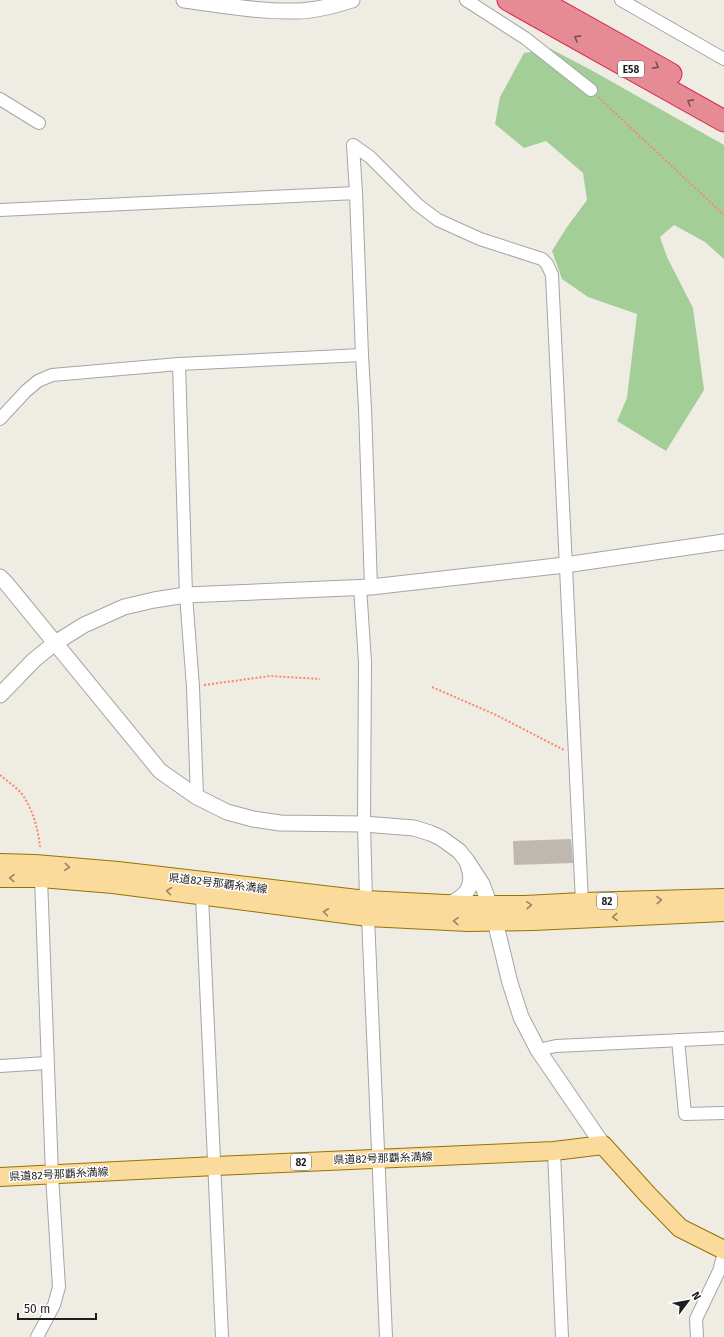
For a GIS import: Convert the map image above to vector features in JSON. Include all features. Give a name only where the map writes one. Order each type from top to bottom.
[{"type":"highway","name":"E58","points":[[508,0],[538,8],[586,26],[724,104]]},
{"type":"highway","name":"E58","points":[[538,8],[724,121]]},
{"type":"main road","name":"県道82号那覇糸満線","points":[[0,863],[36,864],[118,871],[366,900],[448,904],[492,913],[724,912]]},
{"type":"main road","name":"県道82号那覇糸満線","points":[[0,878],[41,878],[112,884],[368,917],[468,922],[492,913],[582,902],[724,898]]},
{"type":"main road","name":"県道82号那覇糸満線","points":[[0,1177],[554,1151],[603,1144]]},
{"type":"main road","points":[[603,1144],[648,1195],[680,1228],[724,1252]]},
{"type":"street","points":[[184,0],[252,10],[299,11],[352,0]]},
{"type":"street","points":[[466,0],[525,38],[591,90]]},
{"type":"street","points":[[621,0],[724,59]]},
{"type":"street","points":[[0,99],[40,122]]},
{"type":"street","points":[[366,900],[364,824],[366,587],[365,408],[356,193],[352,145],[370,157],[418,205],[438,220],[480,239],[542,259],[547,264],[552,275],[582,902]]},
{"type":"street","points":[[0,210],[356,193]]},
{"type":"street","points":[[0,419],[26,390],[38,381],[52,375],[179,364],[362,355]]},
{"type":"street","points":[[179,364],[186,595],[193,687],[197,797]]},
{"type":"street","points":[[0,695],[34,660],[55,643],[84,625],[124,607],[154,600],[186,595],[366,587],[565,565],[724,542]]},
{"type":"street","points":[[0,577],[160,771],[197,797],[228,812],[253,819],[280,823],[364,824],[414,828],[442,838],[459,851],[482,884],[492,913],[510,983],[522,1018],[538,1050],[603,1144]]},
{"type":"street","points":[[448,904],[460,898],[468,891],[471,875],[467,861]]},
{"type":"street","points":[[37,1337],[54,1306],[59,1287],[47,1063],[41,878]]},
{"type":"street","points":[[202,896],[222,1337]]},
{"type":"street","points":[[368,917],[386,1337]]},
{"type":"street","points":[[538,1050],[556,1046],[724,1038]]},
{"type":"street","points":[[678,1040],[685,1114],[724,1113]]},
{"type":"street","points":[[0,1066],[47,1063]]},
{"type":"street","points":[[554,1151],[562,1337]]},
{"type":"street","points":[[697,1337],[696,1319],[719,1271],[724,1252]]},
{"type":"path","points":[[591,90],[724,215]]},
{"type":"path","points":[[193,687],[270,676],[320,680]]},
{"type":"path","points":[[432,687],[496,715],[574,755]]},
{"type":"path","points":[[0,775],[21,793],[31,810],[38,830],[40,847]]},
{"type":"green space","points":[[551,49],[724,145],[724,259],[705,242],[674,225],[660,237],[667,257],[693,308],[704,390],[666,451],[617,421],[627,398],[637,314],[588,297],[562,279],[552,251],[567,227],[587,200],[583,173],[546,141],[524,148],[495,124],[500,97],[524,53]]},
{"type":"building","points":[[571,839],[573,863],[514,865],[513,841]]}]
